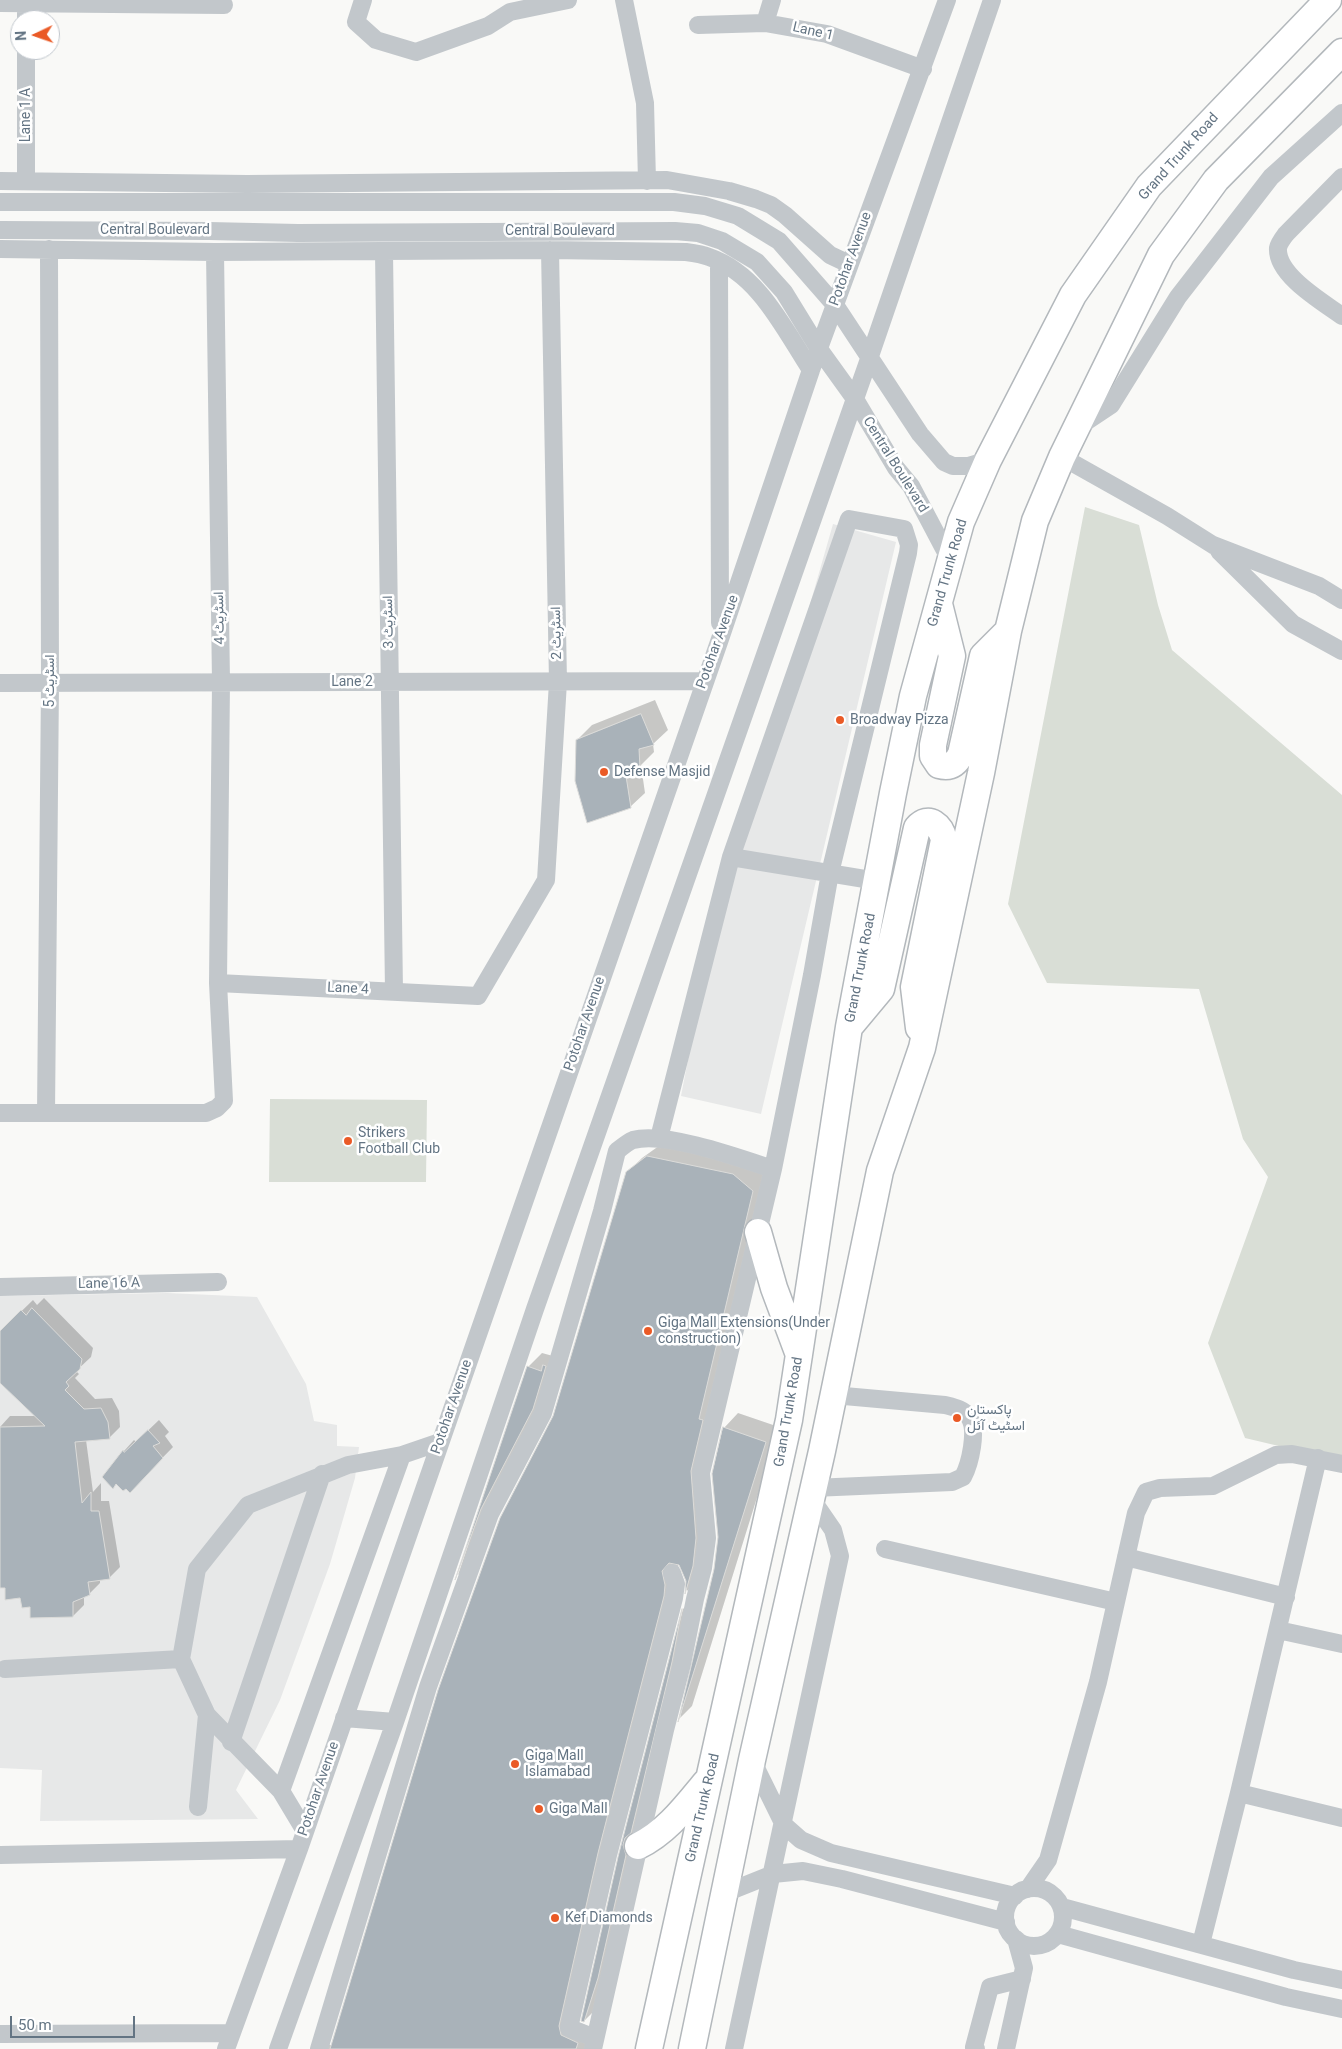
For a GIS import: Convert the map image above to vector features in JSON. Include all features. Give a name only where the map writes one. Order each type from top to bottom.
[{"type":"highway","name":"Grand Trunk Road","points":[[649,2049],[789,1420],[849,1028],[893,793],[911,706],[961,522],[988,460],[1073,295],[1149,186],[1328,0]]},
{"type":"highway","points":[[692,2049],[723,1894],[812,1493],[880,1171],[922,1048],[981,773],[1008,631],[1035,521],[1062,457],[1161,256],[1216,180],[1342,52]]},
{"type":"highway","points":[[939,602],[952,656],[933,746],[933,756],[939,765],[947,767],[956,763],[961,754],[983,656],[1008,631]]},
{"type":"highway","points":[[849,1028],[881,989],[917,828],[921,823],[928,821],[936,824],[942,832],[944,840],[914,987],[922,1048]]},
{"type":"highway","points":[[758,1232],[774,1288],[799,1356]]},
{"type":"highway","points":[[638,1846],[651,1840],[684,1810],[711,1774]]},
{"type":"street","points":[[363,0],[356,22],[376,40],[416,52],[488,26],[509,6],[568,0]]},
{"type":"street","points":[[624,0],[644,104],[648,180]]},
{"type":"street","points":[[765,22],[772,0]]},
{"type":"street","name":"Potohar Avenue","points":[[229,2041],[305,1831],[720,639],[811,370],[947,0]]},
{"type":"street","points":[[278,2049],[395,1722],[535,1309],[869,359],[992,0]]},
{"type":"street","points":[[0,3],[20,10]]},
{"type":"street","points":[[60,11],[224,5]]},
{"type":"street","name":"Lane 1","points":[[698,25],[765,22],[827,34],[922,69]]},
{"type":"street","name":"Lane 1 A","points":[[26,60],[26,181]]},
{"type":"street","points":[[1077,427],[1111,404],[1178,297],[1271,177],[1342,113]]},
{"type":"street","points":[[1342,177],[1286,234],[1278,245],[1278,250],[1282,264],[1288,274],[1342,316]]},
{"type":"street","points":[[0,181],[200,184],[667,180],[729,191],[756,199],[785,215],[830,255],[849,264]]},
{"type":"street","points":[[200,184],[200,202]]},
{"type":"street","name":"Central Boulevard","points":[[0,202],[664,202],[705,206],[738,216],[779,241],[835,305],[920,434],[944,462],[953,466],[968,466],[988,460]]},
{"type":"street","name":"Central Boulevard","points":[[0,230],[209,230],[298,233],[555,230],[698,233],[722,241],[757,262],[784,292],[819,349],[855,399],[896,468],[911,486],[950,560]]},
{"type":"street","points":[[298,233],[299,252]]},
{"type":"street","points":[[0,249],[215,252],[550,250],[686,252],[708,256],[719,261],[738,272],[759,291],[811,370]]},
{"type":"street","name":"اسٹریٹ 5","points":[[46,1113],[50,683],[49,249]]},
{"type":"street","name":"اسٹریٹ 2","points":[[478,996],[546,880],[558,682],[550,250]]},
{"type":"street","name":"اسٹریٹ 4","points":[[0,1113],[206,1113],[218,1108],[224,1101],[218,983],[221,682],[215,252]]},
{"type":"street","name":"اسٹریٹ 3","points":[[384,252],[394,991]]},
{"type":"street","points":[[719,261],[720,639]]},
{"type":"street","points":[[1062,457],[1167,516],[1213,546],[1293,624],[1342,651]]},
{"type":"street","points":[[658,1138],[731,857],[849,518],[904,529],[909,545],[908,553],[830,873],[812,975],[772,1169],[701,1473],[707,1538],[703,1568],[594,2043],[568,2028],[613,1838],[674,1598],[676,1584],[672,1573]]},
{"type":"street","points":[[1213,546],[1319,586],[1342,600]]},
{"type":"street","name":"Lane 2","points":[[0,683],[704,681]]},
{"type":"street","points":[[731,857],[877,881]]},
{"type":"street","name":"Lane 4","points":[[218,983],[478,996]]},
{"type":"street","points":[[319,2049],[428,1687],[490,1514],[543,1412],[602,1211],[617,1150],[632,1140],[658,1138],[723,1153],[772,1169]]},
{"type":"street","name":"Lane 16 A","points":[[0,1287],[218,1282]]},
{"type":"street","points":[[734,2049],[784,1825],[840,1556],[832,1530],[812,1493],[952,1482],[963,1477],[972,1454],[972,1423],[969,1415],[958,1408],[945,1405],[833,1395]]},
{"type":"street","points":[[305,1831],[281,1791],[206,1715],[181,1659],[197,1569],[248,1505],[348,1465],[402,1454],[440,1442]]},
{"type":"street","points":[[281,1791],[402,1454]]},
{"type":"street","points":[[1048,1860],[1063,1916],[1058,1934],[1050,1941],[1041,1945],[1031,1946],[1016,1939],[1008,1929],[1006,1922],[1009,1904],[1048,1860],[1098,1682],[1136,1513],[1146,1492],[1160,1488],[1213,1486],[1276,1455],[1292,1454],[1342,1464]]},
{"type":"street","points":[[1201,1944],[1286,1598],[1318,1458]]},
{"type":"street","points":[[231,1742],[322,1474]]},
{"type":"street","points":[[886,1549],[1116,1602]]},
{"type":"street","points":[[1126,1558],[1286,1598]]},
{"type":"street","points":[[1278,1630],[1342,1644]]},
{"type":"street","points":[[5,1669],[181,1659]]},
{"type":"street","points":[[198,1807],[206,1715]]},
{"type":"street","points":[[344,1718],[395,1722]]},
{"type":"street","points":[[752,1760],[784,1825],[801,1840],[831,1853],[1021,1892],[1044,1890],[1058,1902],[1294,1970],[1342,1980]]},
{"type":"street","points":[[1239,1793],[1342,1818]]},
{"type":"street","points":[[613,1838],[638,1846]]},
{"type":"street","points":[[0,1855],[298,1849]]},
{"type":"street","points":[[723,1894],[773,1874],[803,1871],[842,1879],[1006,1922]]},
{"type":"street","points":[[1058,1934],[1286,1997],[1342,2009]]},
{"type":"street","points":[[1016,1939],[1023,1974]]},
{"type":"street","points":[[1006,2049],[1023,1974],[1041,1945]]},
{"type":"street","points":[[976,2049],[974,2047],[990,1987],[1023,1974]]},
{"type":"street","points":[[0,2034],[229,2041]]},
{"type":"shaded area","points":[[1085,507],[1139,525],[1158,605],[1172,650],[1342,795],[1342,1461],[1245,1438],[1208,1343],[1268,1177],[1243,1139],[1199,989],[1047,983],[1008,904]]},
{"type":"shaded area","points":[[833,524],[896,542],[761,1114],[681,1096],[706,967]]},
{"type":"shaded area","name":"Strikers Football Club","points":[[270,1099],[427,1100],[426,1182],[269,1182]]},
{"type":"shaded area","points":[[167,1293],[257,1297],[306,1384],[314,1421],[337,1425],[337,1446],[359,1447],[355,1478],[330,1564],[280,1700],[236,1790],[258,1819],[40,1821],[42,1770],[0,1768],[0,1296]]},
{"type":"building","name":"Defense Masjid","points":[[641,714],[654,745],[639,749],[640,768],[626,776],[631,808],[587,823],[575,781],[576,740]]},
{"type":"building","points":[[647,1156],[733,1174],[753,1191],[699,1419],[703,1420],[691,1471],[696,1538],[693,1566],[685,1594],[686,1581],[679,1565],[669,1563],[662,1571],[665,1585],[664,1596],[598,1853],[559,2026],[561,2035],[578,2043],[576,2049],[330,2049],[438,1690],[500,1518],[553,1416],[626,1172]]},
{"type":"building","points":[[32,1308],[82,1359],[80,1369],[66,1382],[69,1386],[65,1390],[84,1409],[101,1408],[108,1422],[110,1439],[75,1442],[82,1503],[91,1492],[91,1511],[99,1511],[110,1579],[88,1582],[90,1595],[73,1602],[73,1617],[30,1618],[30,1607],[22,1608],[20,1598],[5,1600],[5,1588],[0,1588],[0,1427],[45,1426],[0,1383],[0,1331],[21,1310],[26,1315]]},
{"type":"building","points":[[543,1365],[546,1366],[533,1409],[481,1509],[455,1580],[527,1366],[541,1371]]},
{"type":"building","points":[[723,1427],[766,1442],[678,1722],[714,1569],[718,1537],[712,1474]]},
{"type":"building","points":[[148,1430],[160,1443],[153,1446],[163,1458],[130,1493],[126,1489],[123,1491],[116,1484],[113,1489],[102,1477],[123,1450],[124,1452]]},
{"type":"building","points":[[682,1609],[672,1662],[631,1833],[625,1838],[623,1845],[626,1855],[598,1978],[584,2022],[581,2021],[618,1857]]},
{"type":"place","name":"Broadway Pizza","points":[[840,720]]},
{"type":"place","name":"Defense Masjid","points":[[604,772]]},
{"type":"place","name":"Strikers Football Club","points":[[348,1141]]},
{"type":"place","name":"Giga Mall Extensions(Under construction)","points":[[648,1331]]},
{"type":"place","name":"پاکستان اسٹیٹ آئل","points":[[957,1418]]},
{"type":"place","name":"Giga Mall Islamabad","points":[[515,1764]]},
{"type":"place","name":"Giga Mall","points":[[539,1809]]},
{"type":"place","name":"Kef Diamonds","points":[[555,1918]]}]
